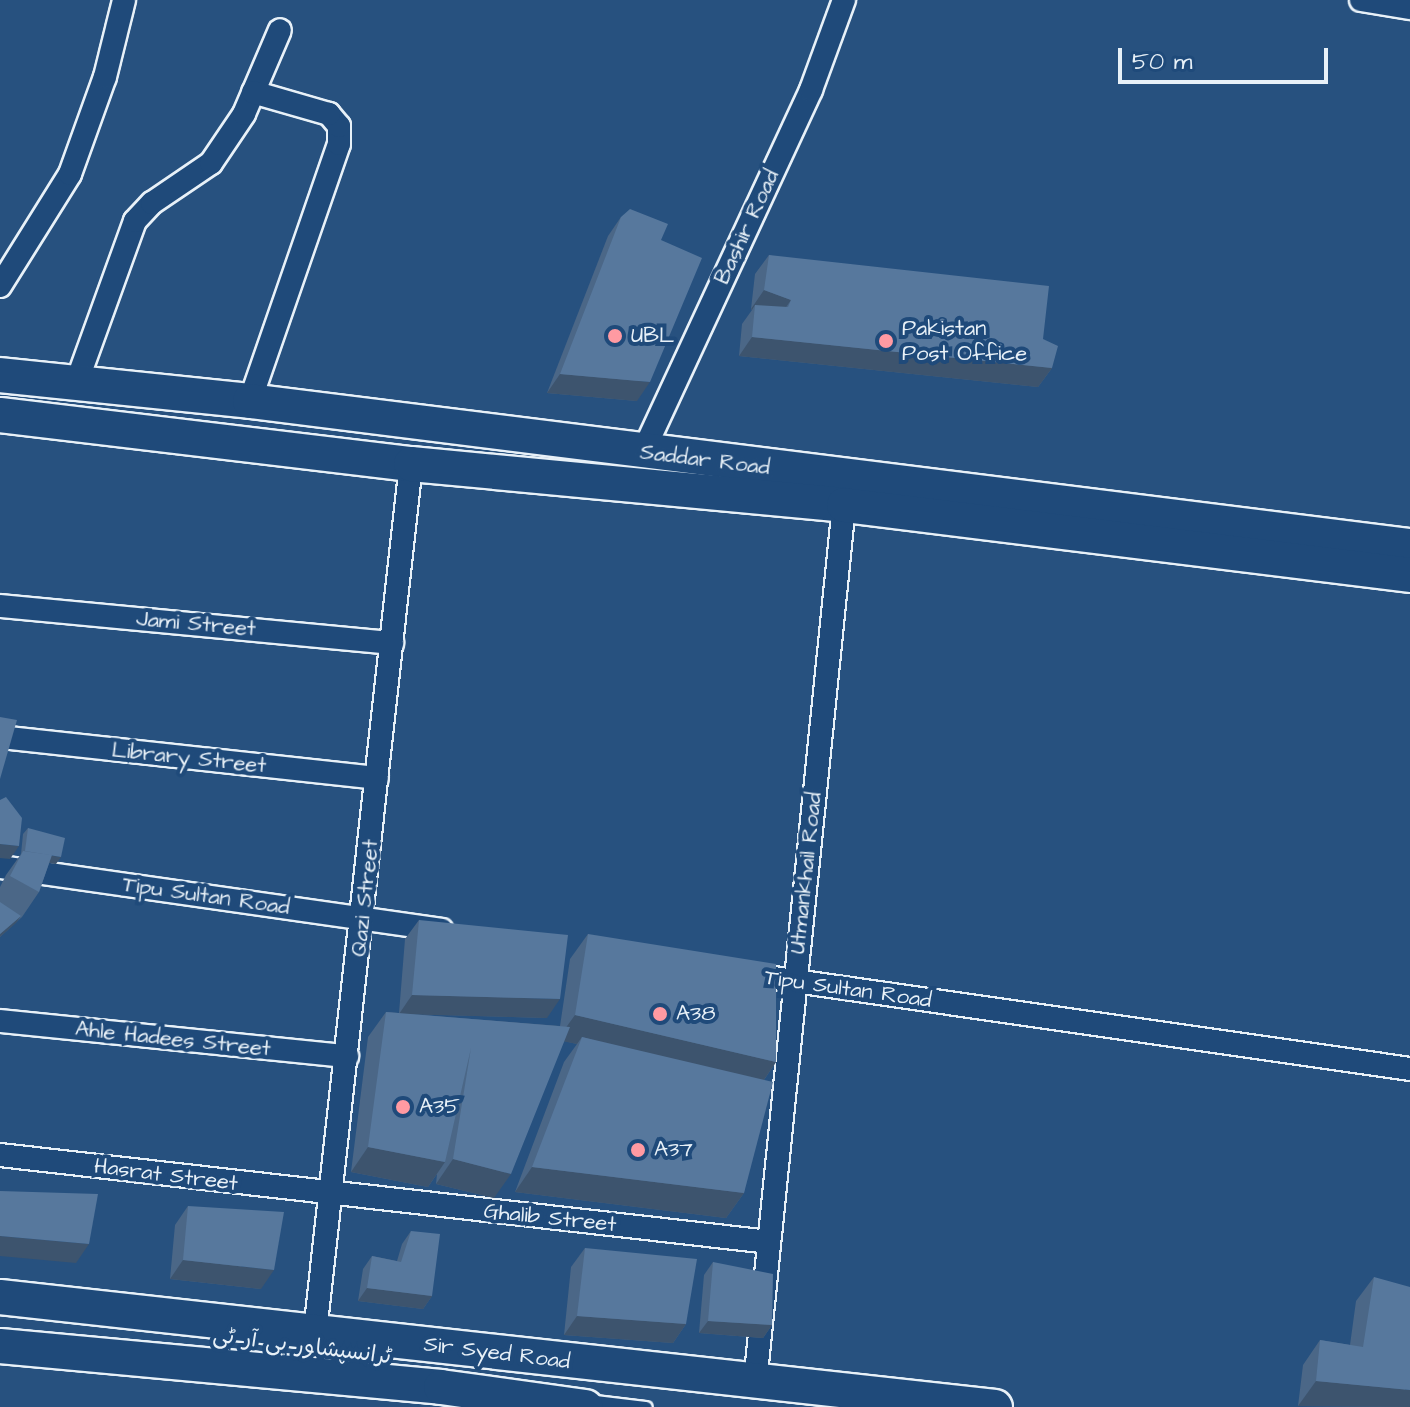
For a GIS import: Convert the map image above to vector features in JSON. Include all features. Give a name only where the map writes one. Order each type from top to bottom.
[{"type":"main road","name":"Saddar Road","points":[[0,375],[250,401],[1410,546]]},
{"type":"main road","name":"Saddar Road","points":[[0,415],[411,464],[844,505],[1410,575]]},
{"type":"main road","name":"Sir Syed Road","points":[[0,1297],[315,1332],[757,1395],[995,1407]]},
{"type":"main road","name":"Sir Syed Road","points":[[0,1346],[586,1407]]},
{"type":"street","points":[[0,286],[70,174],[105,77],[124,0]]},
{"type":"street","name":"Bashir Road","points":[[643,452],[811,90],[844,0]]},
{"type":"street","points":[[1361,0],[1410,8]]},
{"type":"street","points":[[76,384],[135,221],[152,203],[211,163],[253,92],[280,30]]},
{"type":"street","points":[[250,401],[339,144],[339,126],[329,114],[253,92]]},
{"type":"street","name":"Qazi Street","points":[[315,1332],[411,464]]},
{"type":"street","name":"Utmankhail Road","points":[[757,1395],[769,1242],[844,505]]},
{"type":"street","name":"Jami Street","points":[[0,606],[392,643]]},
{"type":"street","name":"Library Street","points":[[0,737],[377,778]]},
{"type":"street","name":"Tipu Sultan Road","points":[[0,867],[471,934]]},
{"type":"street","name":"Tipu Sultan Road","points":[[718,970],[1410,1069]]},
{"type":"street","name":"Ahle Hadees Street","points":[[0,1021],[347,1056]]},
{"type":"street","name":"Hasrat Street","points":[[0,1155],[331,1195]]},
{"type":"street","name":"Ghalib Street","points":[[331,1195],[769,1242]]},
{"type":"lane","name":"ٹرانسپشاور بی آر ٹی","points":[[47,1335],[646,1407]]},
{"type":"building","name":"UBL","points":[[630,209],[668,224],[661,240],[702,258],[650,382],[560,374],[621,217]]},
{"type":"building","name":"Pakistan Post Office","points":[[769,255],[1049,286],[1043,339],[1058,346],[1052,368],[752,337],[755,305],[788,307],[791,300],[764,290]]},
{"type":"building","points":[[0,717],[17,720],[0,779]]},
{"type":"building","points":[[6,797],[22,818],[19,846],[0,844],[0,800]]},
{"type":"building","points":[[28,828],[65,838],[61,857],[25,851]]},
{"type":"building","points":[[23,851],[52,855],[39,892],[10,876]]},
{"type":"building","points":[[0,902],[21,916],[0,934]]},
{"type":"building","points":[[419,920],[568,935],[560,999],[412,995]]},
{"type":"building","name":"A38","points":[[588,934],[776,964],[776,1062],[575,1015]]},
{"type":"building","points":[[386,1012],[570,1027],[511,1174],[453,1159],[471,1048],[445,1162],[368,1147]]},
{"type":"building","name":"A37","points":[[582,1037],[773,1082],[744,1193],[532,1167]]},
{"type":"building","points":[[0,1191],[98,1194],[89,1244],[0,1236]]},
{"type":"building","points":[[188,1206],[284,1212],[274,1270],[183,1260]]},
{"type":"building","points":[[411,1231],[440,1234],[432,1296],[367,1288],[372,1256],[401,1262]]},
{"type":"building","points":[[585,1248],[697,1259],[686,1324],[577,1316]]},
{"type":"building","points":[[713,1262],[773,1274],[772,1325],[708,1321]]},
{"type":"building","points":[[1374,1277],[1410,1287],[1410,1390],[1316,1381],[1320,1340],[1363,1347]]},
{"type":"place","name":"UBL","points":[[615,336]]},
{"type":"place","name":"Pakistan Post Office","points":[[886,341]]},
{"type":"place","name":"A38","points":[[660,1014]]},
{"type":"place","name":"A35","points":[[403,1107]]},
{"type":"place","name":"A37","points":[[638,1150]]}]
